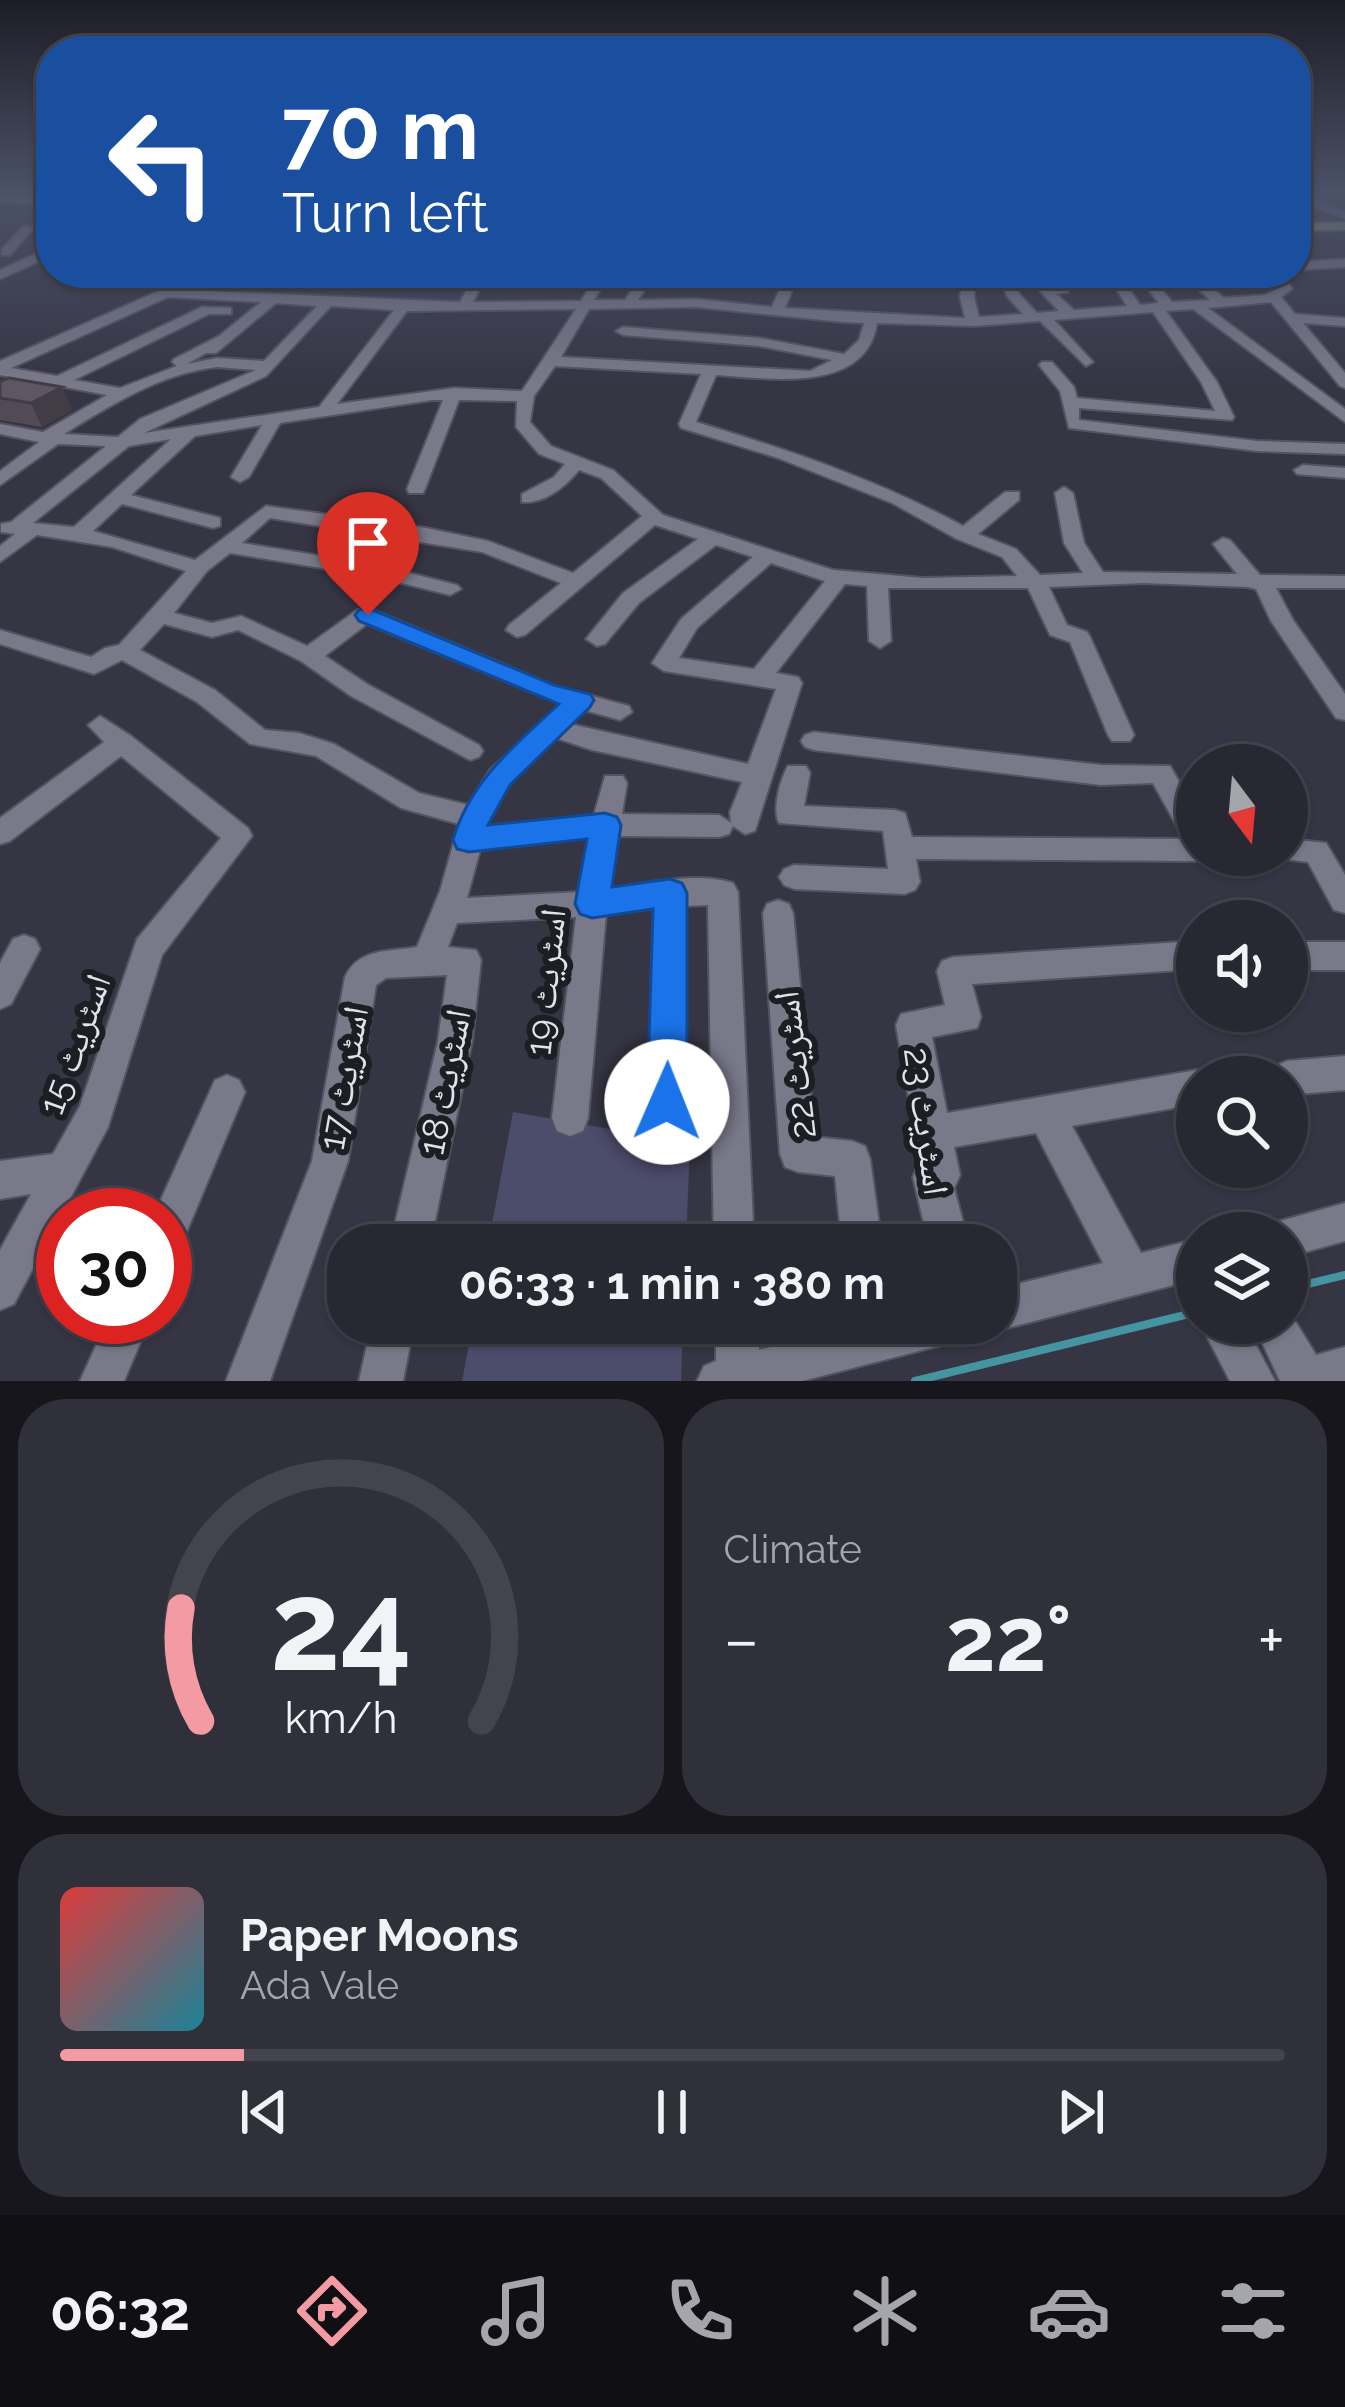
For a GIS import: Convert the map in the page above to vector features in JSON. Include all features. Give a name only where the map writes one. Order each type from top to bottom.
[{"type":"street","points":[[0,274],[36,258]]},
{"type":"street","points":[[1311,265],[1345,263]]},
{"type":"street","points":[[169,288],[270,302],[404,306],[585,301],[973,322],[1198,307],[1274,297],[1285,288]]},
{"type":"street","points":[[0,368],[181,288]]},
{"type":"street","points":[[465,305],[474,288]]},
{"type":"street","points":[[594,288],[526,395],[522,423],[545,450],[607,474],[652,517],[710,540],[839,577],[924,584],[1211,577],[1260,584],[1345,582]]},
{"type":"street","points":[[600,363],[644,288]]},
{"type":"street","points":[[777,310],[787,288]]},
{"type":"street","points":[[968,288],[973,322]]},
{"type":"street","points":[[1011,288],[1086,362],[1044,366],[1067,390],[1076,430],[1339,449],[1345,471],[1303,470]]},
{"type":"street","points":[[1062,288],[1046,290],[1070,314]]},
{"type":"street","points":[[1122,288],[1135,308]]},
{"type":"street","points":[[1070,402],[1226,417],[1150,288]]},
{"type":"street","points":[[1204,288],[1222,304]]},
{"type":"street","points":[[1274,297],[1336,358],[1344,379],[1291,375]]},
{"type":"street","points":[[2,476],[51,438],[218,340],[270,302]]},
{"type":"street","points":[[0,556],[16,528],[118,442],[146,423],[252,379],[326,304]]},
{"type":"street","points":[[324,411],[404,306]]},
{"type":"street","points":[[637,306],[768,329],[795,312]]},
{"type":"street","points":[[1198,307],[1345,417]]},
{"type":"street","points":[[59,381],[207,310],[254,314]]},
{"type":"street","points":[[774,374],[796,349],[826,334],[842,318]]},
{"type":"street","points":[[1293,318],[1345,322]]},
{"type":"street","points":[[550,361],[812,376],[848,359],[870,337],[871,320]]},
{"type":"street","points":[[622,331],[753,341],[848,359]]},
{"type":"street","points":[[627,364],[649,333]]},
{"type":"street","points":[[667,366],[680,335]]},
{"type":"street","points":[[703,336],[701,369],[687,424],[833,473],[1010,554],[1048,600],[1058,630],[1079,637],[1121,734]]},
{"type":"street","points":[[1312,339],[1345,340]]},
{"type":"street","points":[[206,364],[218,340]]},
{"type":"street","points":[[734,370],[753,341]]},
{"type":"street","points":[[0,350],[29,355]]},
{"type":"street","points":[[0,368],[129,391],[206,364],[268,366]]},
{"type":"street","points":[[0,430],[118,442],[454,393],[526,395]]},
{"type":"street","points":[[416,489],[454,393]]},
{"type":"street","points":[[240,477],[275,417]]},
{"type":"street","points":[[78,534],[193,428]]},
{"type":"street","points":[[530,498],[560,481],[578,460]]},
{"type":"street","points":[[1064,493],[1074,543],[1097,578]]},
{"type":"street","points":[[964,536],[1012,496]]},
{"type":"street","points":[[117,497],[213,522]]},
{"type":"street","points":[[126,652],[198,568],[266,512],[425,534],[488,548],[576,581]]},
{"type":"street","points":[[517,630],[652,517]]},
{"type":"street","points":[[16,528],[78,534],[198,568]]},
{"type":"street","points":[[597,639],[631,598],[710,540]]},
{"type":"street","points":[[1222,544],[1260,584],[1345,712]]},
{"type":"street","points":[[226,546],[377,571],[450,589]]},
{"type":"street","points":[[0,637],[94,666],[113,653],[126,652],[206,696],[259,738],[325,750],[411,801],[472,828],[732,825],[744,812],[760,776],[790,682],[664,664],[688,624],[766,557]]},
{"type":"street","points":[[762,675],[839,577]]},
{"type":"street","points":[[877,580],[880,641]]},
{"type":"street","points":[[309,656],[364,615],[547,692],[620,712]]},
{"type":"street","points":[[160,616],[212,630],[241,623],[309,656],[358,690],[470,751]]},
{"type":"street","points":[[422,960],[447,910],[472,828],[500,777],[580,700]]},
{"type":"street","points":[[552,727],[592,741],[760,776]]},
{"type":"street","name":"اسٹریٹ 15","points":[[0,833],[85,767],[111,733],[238,836],[148,950],[95,1114],[0,1290]]},
{"type":"street","points":[[814,741],[1101,775],[1161,773],[1176,800]]},
{"type":"street","points":[[794,877],[904,881],[895,820],[789,816],[797,773]]},
{"type":"street","name":"اسٹریٹ 19","points":[[570,1118],[592,904],[614,783]]},
{"type":"street","points":[[899,848],[1176,850]]},
{"type":"street","points":[[1308,850],[1316,850],[1345,901]]},
{"type":"street","points":[[447,910],[506,914],[670,893],[723,892],[733,1224]]},
{"type":"street","points":[[667,1143],[670,893]]},
{"type":"street","name":"اسٹریٹ 22","points":[[778,913],[798,1154],[852,1159],[860,1224]]},
{"type":"street","points":[[0,994],[24,949]]},
{"type":"street","name":"اسٹریٹ 23","points":[[944,1224],[932,1177],[941,1175],[913,1025],[965,1017],[953,971],[1176,956]]},
{"type":"street","points":[[1308,956],[1345,956]]},
{"type":"street","name":"اسٹریٹ 17","points":[[248,1381],[329,1165],[348,1087],[351,1028],[361,977],[380,964],[422,960]]},
{"type":"street","name":"اسٹریٹ 18","points":[[415,1224],[455,1041],[465,960],[422,960]]},
{"type":"street","points":[[1308,1076],[1345,1073]]},
{"type":"street","points":[[933,1133],[1176,1091]]},
{"type":"street","points":[[186,1188],[227,1092]]},
{"type":"street","points":[[1046,1115],[1131,1276]]},
{"type":"street","points":[[0,1180],[64,1171]]},
{"type":"street","points":[[1308,1232],[1345,1222]]},
{"type":"street","points":[[1017,1305],[1131,1276],[1176,1271]]},
{"type":"street","points":[[102,1381],[118,1344]]},
{"type":"street","points":[[381,1381],[389,1344]]},
{"type":"street","points":[[733,1344],[729,1378],[835,1344]]},
{"type":"street","points":[[1295,1362],[1345,1368]]},
{"type":"shaded area","points":[[273,288],[471,288],[463,304],[253,301]]},
{"type":"shaded area","points":[[513,1112],[690,1143],[687,1224],[492,1224]]},
{"type":"shaded area","points":[[469,1344],[682,1344],[681,1381],[462,1381]]},
{"type":"building","points":[[9,378],[62,387],[31,403],[0,398],[0,382]]},
{"type":"waterway","points":[[1308,1284],[1345,1275]]},
{"type":"waterway","points":[[915,1381],[1176,1317]]},
{"type":"route","points":[[368,615],[547,692],[580,700],[500,777],[475,817],[469,840],[605,825],[592,904],[670,893],[667,1102]]}]
